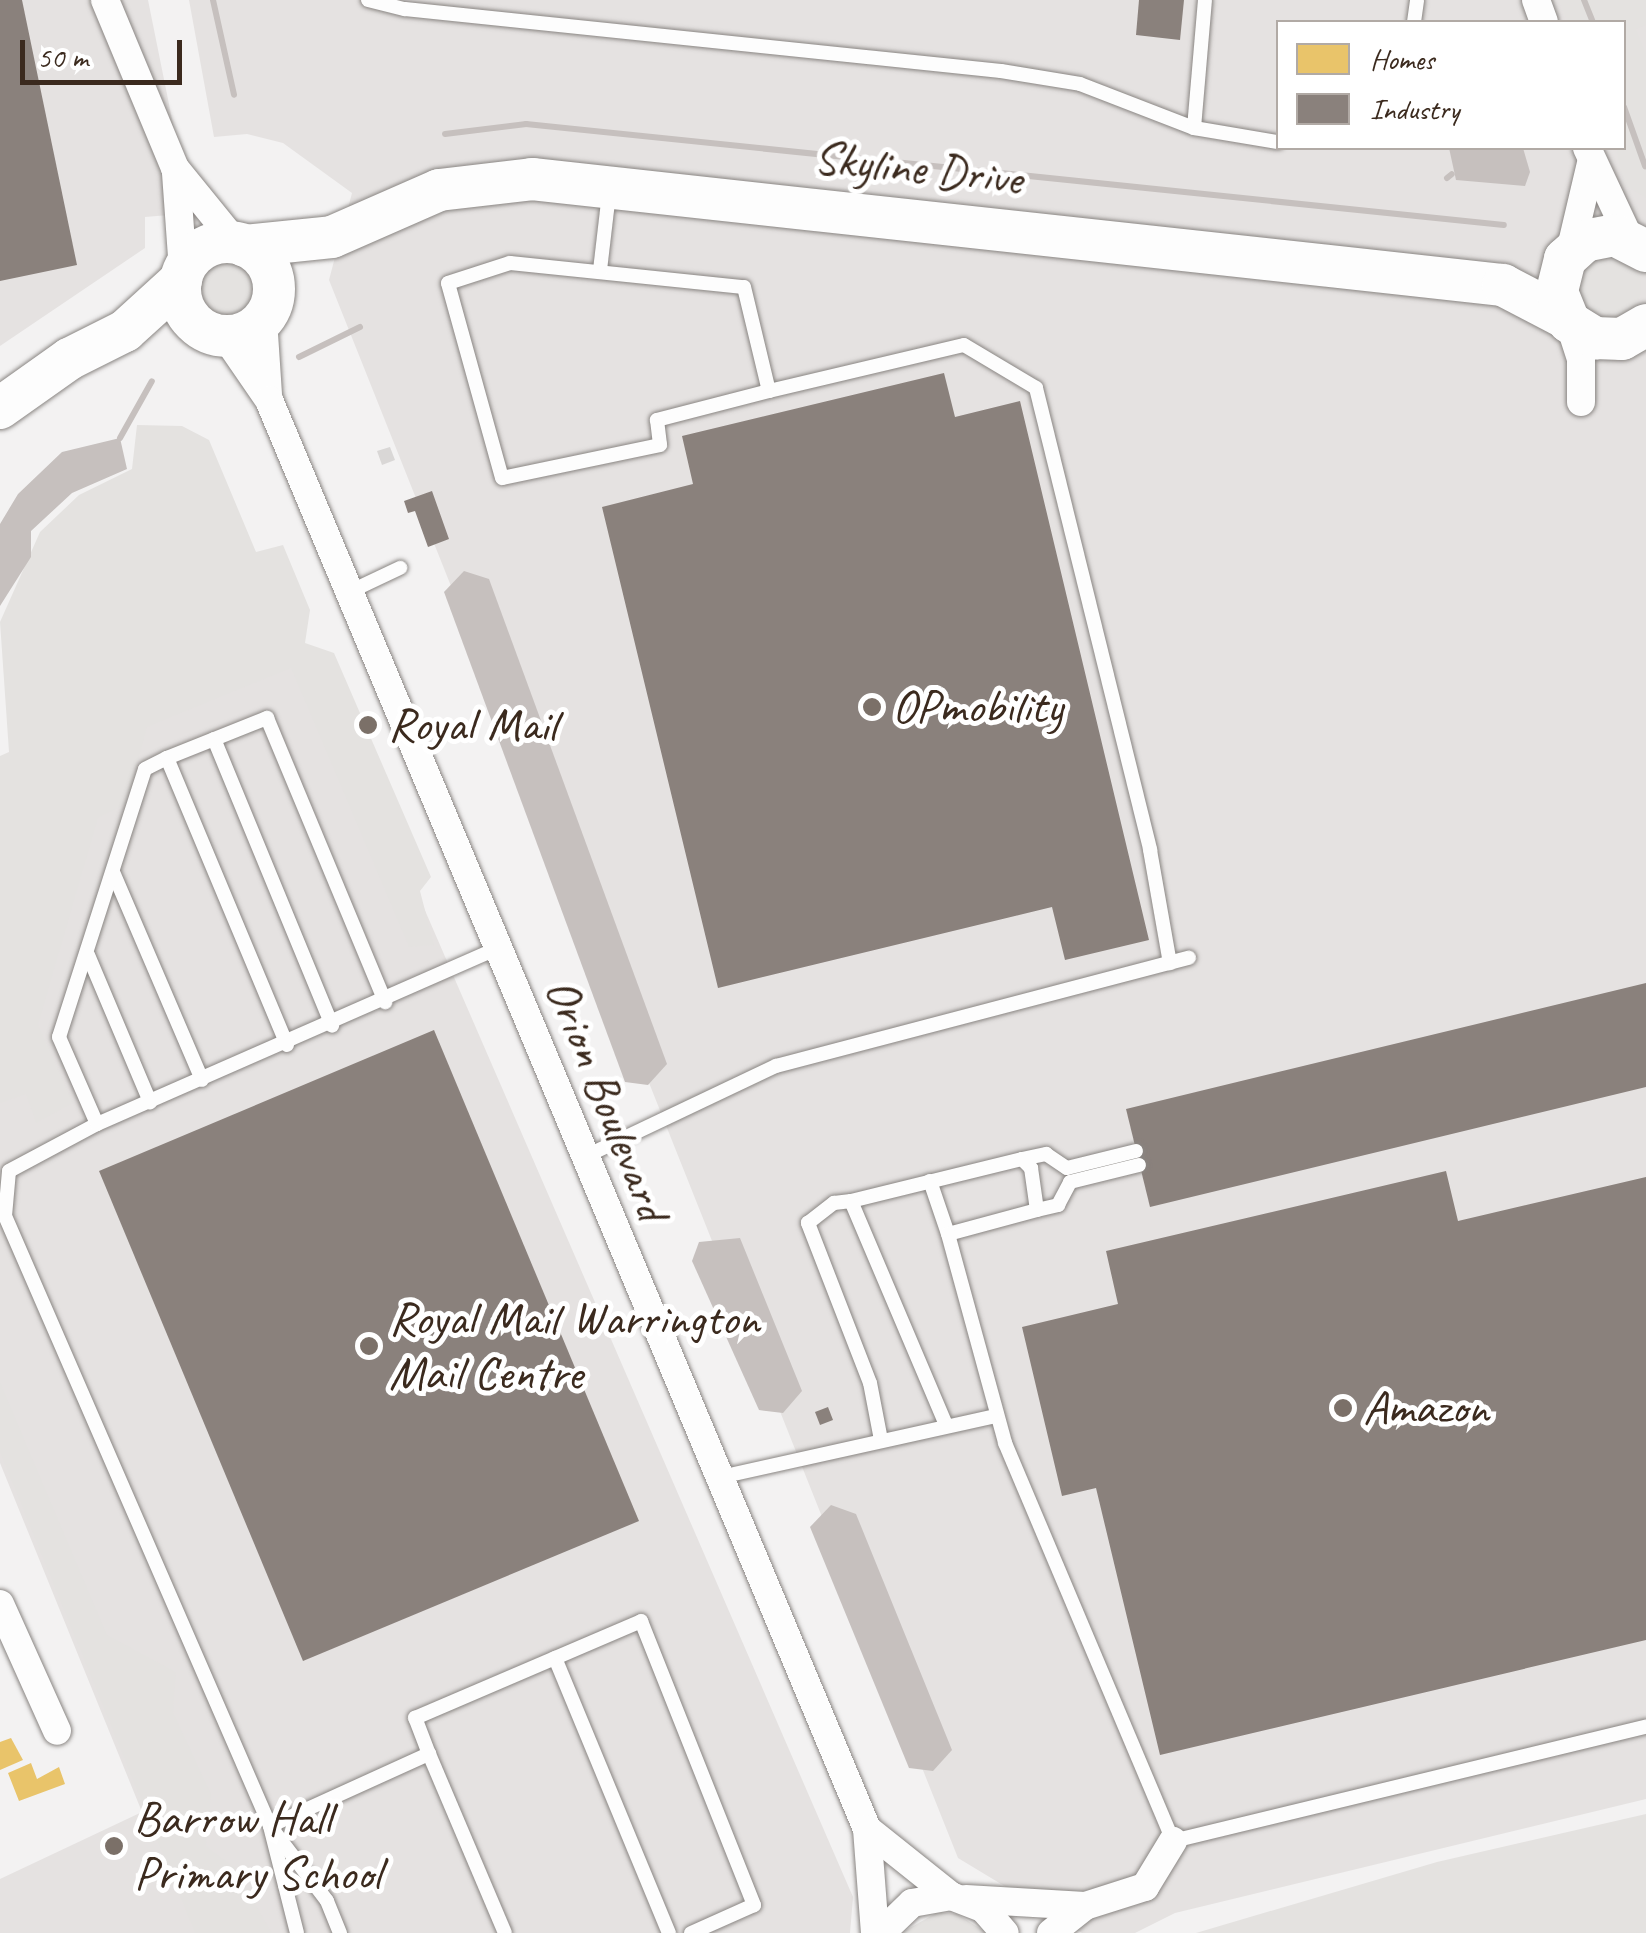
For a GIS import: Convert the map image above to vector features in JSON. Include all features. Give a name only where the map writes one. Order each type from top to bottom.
[{"type":"main road","name":"Skyline Drive","points":[[241,244],[332,236],[473,182],[532,179],[1503,284],[1595,338],[1634,332]]},
{"type":"main road","name":"Skyline Drive","points":[[241,320],[332,236]]},
{"type":"main road","name":"Skyline Drive","points":[[1503,284],[1567,256],[1600,236],[1641,247]]},
{"type":"main road","points":[[0,408],[69,359],[125,331],[182,276],[205,247],[241,244],[268,266],[241,320]]},
{"type":"main road","points":[[1567,256],[1556,292],[1568,320]]},
{"type":"main road","points":[[182,276],[184,306],[241,320]]},
{"type":"main road","points":[[125,331],[241,320]]},
{"type":"street","points":[[105,0],[175,168],[241,244]]},
{"type":"street","points":[[1589,154],[1641,247]]},
{"type":"street","points":[[1567,256],[1589,154]]},
{"type":"street","points":[[175,168],[182,276]]},
{"type":"street","name":"Orion Boulevard","points":[[241,320],[346,594],[867,1829],[878,1933]]},
{"type":"street","name":"Orion Boulevard","points":[[241,320],[269,400]]},
{"type":"street","points":[[1568,320],[1581,358],[1581,402],[1600,362],[1634,332]]},
{"type":"street","points":[[0,1604],[57,1730]]},
{"type":"street","name":"Orion Boulevard","points":[[867,1829],[1005,1933]]},
{"type":"street","points":[[878,1933],[912,1903],[958,1898],[1084,1906],[1146,1887],[1172,1841]]},
{"type":"street","points":[[1050,1933],[1084,1906]]},
{"type":"lane","points":[[368,0],[404,9],[1001,71],[1080,84],[1194,128],[1276,142]]},
{"type":"lane","points":[[1194,128],[1205,0]]},
{"type":"lane","points":[[600,270],[610,187]]},
{"type":"lane","points":[[770,391],[744,288],[510,263],[448,283],[502,478],[660,445],[657,420],[964,345],[1036,388],[1150,850],[1170,963]]},
{"type":"lane","points":[[346,594],[400,568]]},
{"type":"lane","points":[[97,1124],[59,1036],[88,955],[144,769],[167,758],[268,718],[385,1002]]},
{"type":"lane","points":[[214,739],[332,1026]]},
{"type":"lane","points":[[167,758],[287,1044]]},
{"type":"lane","points":[[112,872],[202,1080]]},
{"type":"lane","points":[[297,1933],[270,1826],[4,1216],[9,1172],[97,1124],[332,1026],[497,948]]},
{"type":"lane","points":[[88,955],[150,1102]]},
{"type":"lane","points":[[581,1158],[776,1066],[1190,958]]},
{"type":"lane","points":[[881,1440],[870,1382],[808,1223],[820,1210],[851,1201],[1046,1154],[1067,1168],[1138,1158],[1070,1182],[1058,1205],[948,1234]]},
{"type":"lane","points":[[1022,1160],[1031,1168],[1037,1210]]},
{"type":"lane","points":[[930,1182],[948,1234],[996,1416],[1172,1841],[1646,1727]]},
{"type":"lane","points":[[851,1201],[946,1425]]},
{"type":"lane","points":[[716,1478],[996,1416]]},
{"type":"lane","points":[[506,1933],[414,1718],[641,1620],[754,1904],[691,1933]]},
{"type":"lane","points":[[555,1658],[669,1933]]},
{"type":"lane","points":[[270,1826],[429,1754]]},
{"type":"lane","points":[[270,1826],[327,1900],[340,1933]]},
{"type":"shaded area","points":[[0,0],[148,0],[174,129],[181,214],[145,217],[145,248],[0,346]]},
{"type":"shaded area","points":[[189,0],[1646,0],[1646,1799],[1175,1913],[1135,1933],[1082,1933],[958,1858],[329,280],[352,193],[283,143],[247,134],[214,137]]},
{"type":"shaded area","points":[[1559,0],[1646,0],[1646,25],[1636,29],[1646,54],[1646,198],[1624,185],[1616,150],[1626,150],[1626,20],[1566,20]]},
{"type":"shaded area","points":[[1449,150],[1524,150],[1530,172],[1525,186],[1456,180]]},
{"type":"shaded area","points":[[1608,254],[1631,264],[1641,287],[1631,310],[1608,320],[1585,310],[1575,287],[1585,264]]},
{"type":"shaded area","points":[[225,257],[246,265],[254,286],[246,307],[225,315],[204,307],[196,286],[204,265]]},
{"type":"shaded area","points":[[137,425],[182,426],[209,440],[256,552],[283,545],[310,610],[305,643],[334,653],[431,877],[420,891],[434,945],[409,947],[291,668],[147,727],[127,803],[98,818],[38,1025],[73,1103],[36,1123],[26,1094],[0,1103],[0,756],[9,752],[0,622],[40,532],[79,495],[132,469]]},
{"type":"shaded area","points":[[120,438],[127,469],[72,493],[31,531],[31,557],[0,606],[0,524],[18,494],[62,452]]},
{"type":"shaded area","points":[[464,571],[489,579],[667,1064],[648,1085],[625,1082],[444,592]]},
{"type":"shaded area","points":[[295,633],[322,673],[853,1897],[850,1933],[0,1933],[0,1879],[142,1812],[0,1463],[0,1015],[103,717]]},
{"type":"shaded area","points":[[740,1238],[802,1391],[783,1413],[759,1410],[692,1261],[699,1242]]},
{"type":"shaded area","points":[[0,1382],[107,1635],[176,1672],[173,1712],[211,1794],[206,1846],[235,1868],[272,1933],[195,1933],[0,1452]]},
{"type":"shaded area","points":[[831,1505],[856,1514],[952,1750],[933,1771],[909,1768],[810,1527]]},
{"type":"shaded area","points":[[1646,1814],[1646,1933],[1196,1933],[1437,1862]]},
{"type":"shaded area","points":[[938,1912],[957,1914],[987,1933],[901,1933]]},
{"type":"building: Homes","points":[[11,1738],[23,1760],[0,1770],[0,1742]]},
{"type":"building: Homes","points":[[31,1763],[37,1779],[59,1767],[65,1784],[19,1801],[8,1773]]},
{"type":"building: Industry","points":[[0,0],[22,0],[77,265],[0,281]]},
{"type":"building: Industry","points":[[1139,0],[1184,0],[1180,40],[1136,35]]},
{"type":"building: Industry","name":"OPmobility","points":[[944,373],[955,417],[1020,401],[1149,940],[1065,960],[1052,907],[718,988],[602,507],[693,484],[682,436]]},
{"type":"building: Industry","points":[[432,491],[449,539],[428,547],[415,511],[408,513],[404,501]]},
{"type":"building: Industry","points":[[1646,983],[1646,1087],[1150,1207],[1126,1109]]},
{"type":"building: Industry","name":"Royal Mail Warrington Mail Centre","points":[[434,1030],[639,1521],[303,1661],[99,1171]]},
{"type":"building: Industry","name":"Amazon","points":[[1446,1171],[1458,1221],[1646,1177],[1646,1640],[1160,1755],[1096,1488],[1062,1496],[1022,1327],[1118,1304],[1106,1251]]},
{"type":"building: Industry","points":[[828,1407],[833,1420],[820,1425],[815,1412]]},
{"type":"building: Other","points":[[390,447],[395,460],[382,465],[377,451]]},
{"type":"waterway","points":[[213,0],[234,95]]},
{"type":"waterway","points":[[1584,0],[1592,20]]},
{"type":"waterway","points":[[1626,113],[1645,166]]},
{"type":"waterway","points":[[445,134],[526,124],[1504,225]]},
{"type":"waterway","points":[[1447,178],[1452,174]]},
{"type":"waterway","points":[[299,357],[360,327]]},
{"type":"waterway","points":[[120,438],[152,381]]},
{"type":"place","name":"OPmobility","points":[[872,707]]},
{"type":"place","name":"Royal Mail","points":[[368,725]]},
{"type":"place","name":"Royal Mail Warrington Mail Centre","points":[[369,1346]]},
{"type":"place","name":"Amazon","points":[[1343,1408]]},
{"type":"place","name":"Barrow Hall Primary School","points":[[114,1846]]}]
